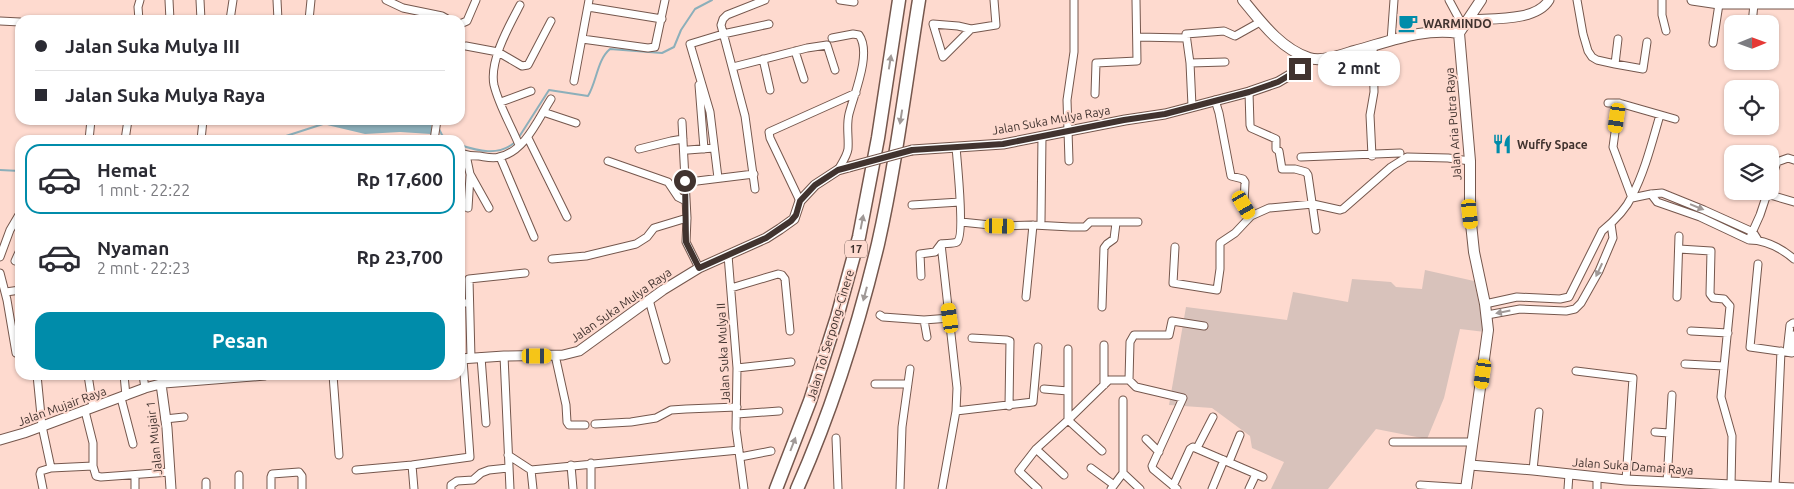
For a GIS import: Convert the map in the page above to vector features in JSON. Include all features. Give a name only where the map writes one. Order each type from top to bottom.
[{"type":"highway","name":"Jalan Tol Serpong–Cinere","points":[[776,489],[810,401],[837,317],[859,238],[878,138],[899,0]]},
{"type":"highway","name":"Jalan Tol Serpong–Cinere","points":[[797,489],[830,408],[857,324],[878,243],[897,140],[918,0]]},
{"type":"main road","points":[[1243,0],[1260,22],[1288,47],[1310,59],[1323,59],[1424,32],[1463,26],[1481,0]]},
{"type":"main road","name":"Jalan Aria Putra Raya","points":[[1463,26],[1470,161],[1470,214],[1474,252],[1487,315],[1488,340],[1467,488]]},
{"type":"street","points":[[139,15],[140,0]]},
{"type":"street","points":[[169,0],[170,15]]},
{"type":"street","points":[[200,0],[201,15]]},
{"type":"street","points":[[231,15],[233,0]]},
{"type":"street","points":[[277,0],[278,15]]},
{"type":"street","points":[[310,15],[311,0]]},
{"type":"street","points":[[386,0],[403,8],[437,15]]},
{"type":"street","points":[[465,22],[476,0]]},
{"type":"street","points":[[582,39],[656,46],[665,0]]},
{"type":"street","points":[[755,188],[745,116],[722,25],[727,15],[765,0]]},
{"type":"street","points":[[840,0],[854,2]]},
{"type":"street","points":[[971,29],[942,57],[934,24],[971,29],[996,24],[994,0]]},
{"type":"street","points":[[1069,161],[1067,100],[1073,67],[1075,36],[1074,0]]},
{"type":"street","points":[[1095,94],[1096,63],[1137,61],[1136,0]]},
{"type":"street","points":[[1391,41],[1394,0]]},
{"type":"street","points":[[1448,0],[1463,26],[1531,14],[1541,10],[1549,0]]},
{"type":"street","points":[[1578,0],[1588,51],[1597,60],[1643,72],[1647,42]]},
{"type":"street","points":[[1662,0],[1662,15],[1666,31]]},
{"type":"street","points":[[1692,0],[1718,4],[1772,2],[1794,4]]},
{"type":"street","points":[[574,82],[588,4],[662,19]]},
{"type":"street","points":[[1713,43],[1718,4]]},
{"type":"street","points":[[1753,15],[1754,4]]},
{"type":"street","points":[[518,143],[500,102],[493,76],[498,52],[520,5]]},
{"type":"street","points":[[0,21],[15,22]]},
{"type":"street","points":[[466,46],[498,52],[522,66],[528,64],[551,21]]},
{"type":"street","points":[[1192,106],[1190,63],[1186,34],[1224,31],[1235,36],[1260,22]]},
{"type":"street","points":[[718,178],[710,112],[690,44],[723,34],[769,24]]},
{"type":"street","points":[[832,38],[853,34],[860,37],[862,46],[862,65],[849,114],[848,147],[846,156],[838,170]]},
{"type":"street","points":[[1137,37],[1186,38]]},
{"type":"street","points":[[1615,64],[1618,39]]},
{"type":"street","points":[[733,67],[827,45],[834,70]]},
{"type":"street","points":[[1372,156],[1370,115],[1374,92],[1373,46]]},
{"type":"street","points":[[795,51],[804,79]]},
{"type":"street","points":[[763,59],[770,90]]},
{"type":"street","name":"Jalan Suka Mulya Raya","points":[[465,359],[504,356],[555,356],[571,354],[579,350],[699,268],[766,238],[791,221],[796,215],[800,201],[815,185],[838,170],[912,150],[1003,144],[1068,130],[1165,114],[1249,92],[1278,82],[1300,69],[1310,59]]},
{"type":"street","points":[[1190,63],[1225,62]]},
{"type":"street","points":[[697,69],[704,149]]},
{"type":"street","points":[[500,102],[531,92]]},
{"type":"street","points":[[1249,92],[1251,128],[1276,139],[1276,149],[1280,151],[1282,169],[1295,169],[1306,172],[1308,175],[1316,230]]},
{"type":"street","points":[[800,201],[770,138],[769,132],[856,93]]},
{"type":"street","points":[[465,154],[500,157],[528,138],[551,99]]},
{"type":"street","points":[[1215,100],[1231,176],[1243,179],[1245,182],[1244,205],[1251,216]]},
{"type":"street","points":[[1608,103],[1619,103],[1675,119]]},
{"type":"street","points":[[1619,103],[1613,147],[1632,198]]},
{"type":"street","points":[[543,112],[576,123]]},
{"type":"street","points":[[1485,304],[1517,297],[1560,299],[1569,297],[1602,232],[1632,198],[1660,115]]},
{"type":"street","points":[[682,122],[687,218],[686,242],[699,268]]},
{"type":"street","points":[[1041,221],[1042,136]]},
{"type":"street","points":[[528,138],[567,216]]},
{"type":"street","points":[[639,149],[683,140]]},
{"type":"street","points":[[921,276],[920,254],[933,252],[941,244],[958,242],[961,222],[956,147]]},
{"type":"street","points":[[688,150],[714,148]]},
{"type":"street","points":[[1301,157],[1400,154]]},
{"type":"street","points":[[500,157],[534,237]]},
{"type":"street","points":[[1175,247],[1173,282],[1216,290],[1220,269],[1220,243],[1235,233],[1251,216],[1269,208],[1313,204],[1343,209],[1392,167],[1407,157],[1448,158],[1470,161]]},
{"type":"street","points":[[1779,161],[1788,158],[1794,160]]},
{"type":"street","points":[[465,160],[470,174],[489,208]]},
{"type":"street","points":[[608,161],[668,182],[678,197],[686,201]]},
{"type":"street","points":[[468,208],[470,174]]},
{"type":"street","points":[[689,182],[754,174]]},
{"type":"street","points":[[1651,194],[1657,202],[1700,217],[1749,240],[1758,240],[1774,246],[1794,259]]},
{"type":"street","points":[[1632,198],[1662,194],[1753,232],[1758,240]]},
{"type":"street","points":[[1779,197],[1794,202]]},
{"type":"street","points":[[1749,240],[1765,200]]},
{"type":"street","points":[[912,205],[960,202]]},
{"type":"street","points":[[552,259],[586,256],[636,244],[647,237],[654,228],[687,218]]},
{"type":"street","points":[[0,257],[15,222]]},
{"type":"street","points":[[961,222],[1000,226],[1077,227],[1085,227],[1090,222],[1138,222]]},
{"type":"street","points":[[1102,307],[1104,248],[1114,238],[1116,223]]},
{"type":"street","points":[[1487,315],[1520,309],[1566,311],[1575,309],[1581,303],[1599,271],[1613,238],[1611,224]]},
{"type":"street","points":[[1026,297],[1033,225]]},
{"type":"street","points":[[1677,297],[1679,236]]},
{"type":"street","points":[[941,244],[957,388],[956,411],[942,489]]},
{"type":"street","points":[[1679,249],[1711,251],[1710,294],[1713,298],[1724,300],[1730,306],[1721,398],[1732,436],[1726,487]]},
{"type":"street","name":"Jalan Suka Mulya II","points":[[728,255],[737,368],[736,429],[744,489]]},
{"type":"street","points":[[1758,264],[1750,347],[1786,352]]},
{"type":"street","points":[[0,273],[6,292],[15,347]]},
{"type":"street","points":[[356,470],[469,458],[465,359],[469,279],[525,273]]},
{"type":"street","points":[[731,288],[778,274],[782,275],[786,282],[790,331]]},
{"type":"street","points":[[6,292],[15,291]]},
{"type":"street","points":[[1541,298],[1542,310]]},
{"type":"street","points":[[650,300],[666,360]]},
{"type":"street","points":[[880,315],[883,318],[924,320],[950,318]]},
{"type":"street","points":[[1775,487],[1786,352],[1790,325],[1794,324],[1794,318]]},
{"type":"street","points":[[924,320],[927,337]]},
{"type":"street","points":[[1204,326],[1172,322],[1169,335],[1134,335],[1130,342],[1129,380],[1136,388],[1183,398],[1153,462],[1153,469],[1175,487],[1190,449],[1193,447],[1264,478]]},
{"type":"street","points":[[1691,331],[1728,333]]},
{"type":"street","points":[[1786,352],[1794,335]]},
{"type":"street","points":[[972,338],[1010,341],[1009,406]]},
{"type":"street","points":[[1104,345],[1104,385]]},
{"type":"street","points":[[956,411],[1034,402],[1038,347]]},
{"type":"street","points":[[1068,349],[1068,420],[1102,451]]},
{"type":"street","points":[[504,356],[510,489]]},
{"type":"street","points":[[555,356],[566,405],[567,422],[569,425],[585,425]]},
{"type":"street","points":[[482,357],[486,423]]},
{"type":"street","points":[[737,368],[791,362]]},
{"type":"street","points":[[1685,364],[1724,366]]},
{"type":"street","points":[[900,489],[902,427],[910,369]]},
{"type":"street","points":[[1576,371],[1633,378],[1628,480]]},
{"type":"street","points":[[37,380],[42,426],[51,468]]},
{"type":"street","points":[[88,380],[93,466],[97,476],[170,472]]},
{"type":"street","points":[[124,380],[123,397],[133,444]]},
{"type":"street","points":[[144,380],[145,388]]},
{"type":"street","points":[[163,381],[176,380]]},
{"type":"street","points":[[333,380],[339,455]]},
{"type":"street","points":[[1038,489],[1019,471],[1036,449],[1109,380],[1129,380]]},
{"type":"street","name":"Jalan Mujair Raya","points":[[0,440],[24,433],[163,381]]},
{"type":"street","name":"Jalan Mujair 1","points":[[163,381],[171,489]]},
{"type":"street","points":[[875,384],[908,384]]},
{"type":"street","points":[[1628,480],[1637,384]]},
{"type":"street","points":[[1044,389],[1068,391]]},
{"type":"street","points":[[1666,482],[1672,395]]},
{"type":"street","points":[[1091,468],[1113,487],[1122,473],[1123,400]]},
{"type":"street","points":[[595,424],[656,418],[671,410],[686,408],[779,411]]},
{"type":"street","points":[[1533,470],[1539,412]]},
{"type":"street","points":[[165,419],[184,417]]},
{"type":"street","points":[[1197,448],[1213,417]]},
{"type":"street","points":[[1655,432],[1669,433]]},
{"type":"street","points":[[1212,489],[1240,435]]},
{"type":"street","points":[[836,438],[838,489]]},
{"type":"street","points":[[1146,439],[1159,452]]},
{"type":"street","points":[[1393,442],[1473,442]]},
{"type":"street","points":[[1036,449],[1064,475]]},
{"type":"street","points":[[508,456],[531,470],[571,465],[771,452]]},
{"type":"street","points":[[591,464],[591,489]]},
{"type":"street","points":[[412,465],[414,489]]},
{"type":"street","points":[[571,465],[573,489]]},
{"type":"street","points":[[43,489],[40,472],[51,468],[93,466]]},
{"type":"street","name":"Jalan Suka Damai Raya","points":[[1470,466],[1533,470],[1597,478],[1666,482],[1680,486],[1794,488]]},
{"type":"street","points":[[451,489],[451,485],[454,482],[473,480],[484,471],[508,468]]},
{"type":"street","points":[[531,470],[533,489]]},
{"type":"street","points":[[271,489],[271,477],[274,474],[299,472],[302,476],[302,489]]},
{"type":"street","points":[[1122,473],[1140,489]]},
{"type":"street","points":[[1249,489],[1256,474]]},
{"type":"street","points":[[1568,489],[1569,474]]},
{"type":"street","points":[[135,475],[135,489]]},
{"type":"street","points":[[239,475],[239,489]]},
{"type":"street","points":[[1597,478],[1597,489]]},
{"type":"street","points":[[1420,484],[1467,488]]},
{"type":"shaded area","points":[[1425,270],[1474,281],[1485,332],[1460,329],[1444,398],[1427,439],[1376,429],[1328,489],[1271,489],[1284,462],[1252,448],[1250,436],[1212,408],[1169,405],[1186,307],[1287,320],[1293,292],[1348,302],[1352,279],[1391,282],[1396,287],[1422,289]]},
{"type":"water","points":[[327,125],[432,125],[431,134],[400,132],[365,134]]},
{"type":"waterway","points":[[519,137],[549,90],[588,96],[602,59],[610,49],[662,53],[674,47],[681,30],[695,9],[712,0]]},
{"type":"waterway","points":[[289,135],[320,125]]},
{"type":"waterway","points":[[439,129],[442,135]]},
{"type":"waterway","points":[[465,146],[495,151],[514,143]]},
{"type":"waterway","points":[[0,170],[15,171]]},
{"type":"place","name":"WARMINDO","points":[[1408,23]]},
{"type":"place","name":"Wuffy Space","points":[[1502,144]]},
{"type":"route","points":[[685,181],[686,242],[699,268],[766,238],[794,219],[798,212],[800,201],[815,185],[838,170],[912,150],[1003,144],[1124,120],[1165,114],[1249,92],[1278,82],[1300,69]]}]
